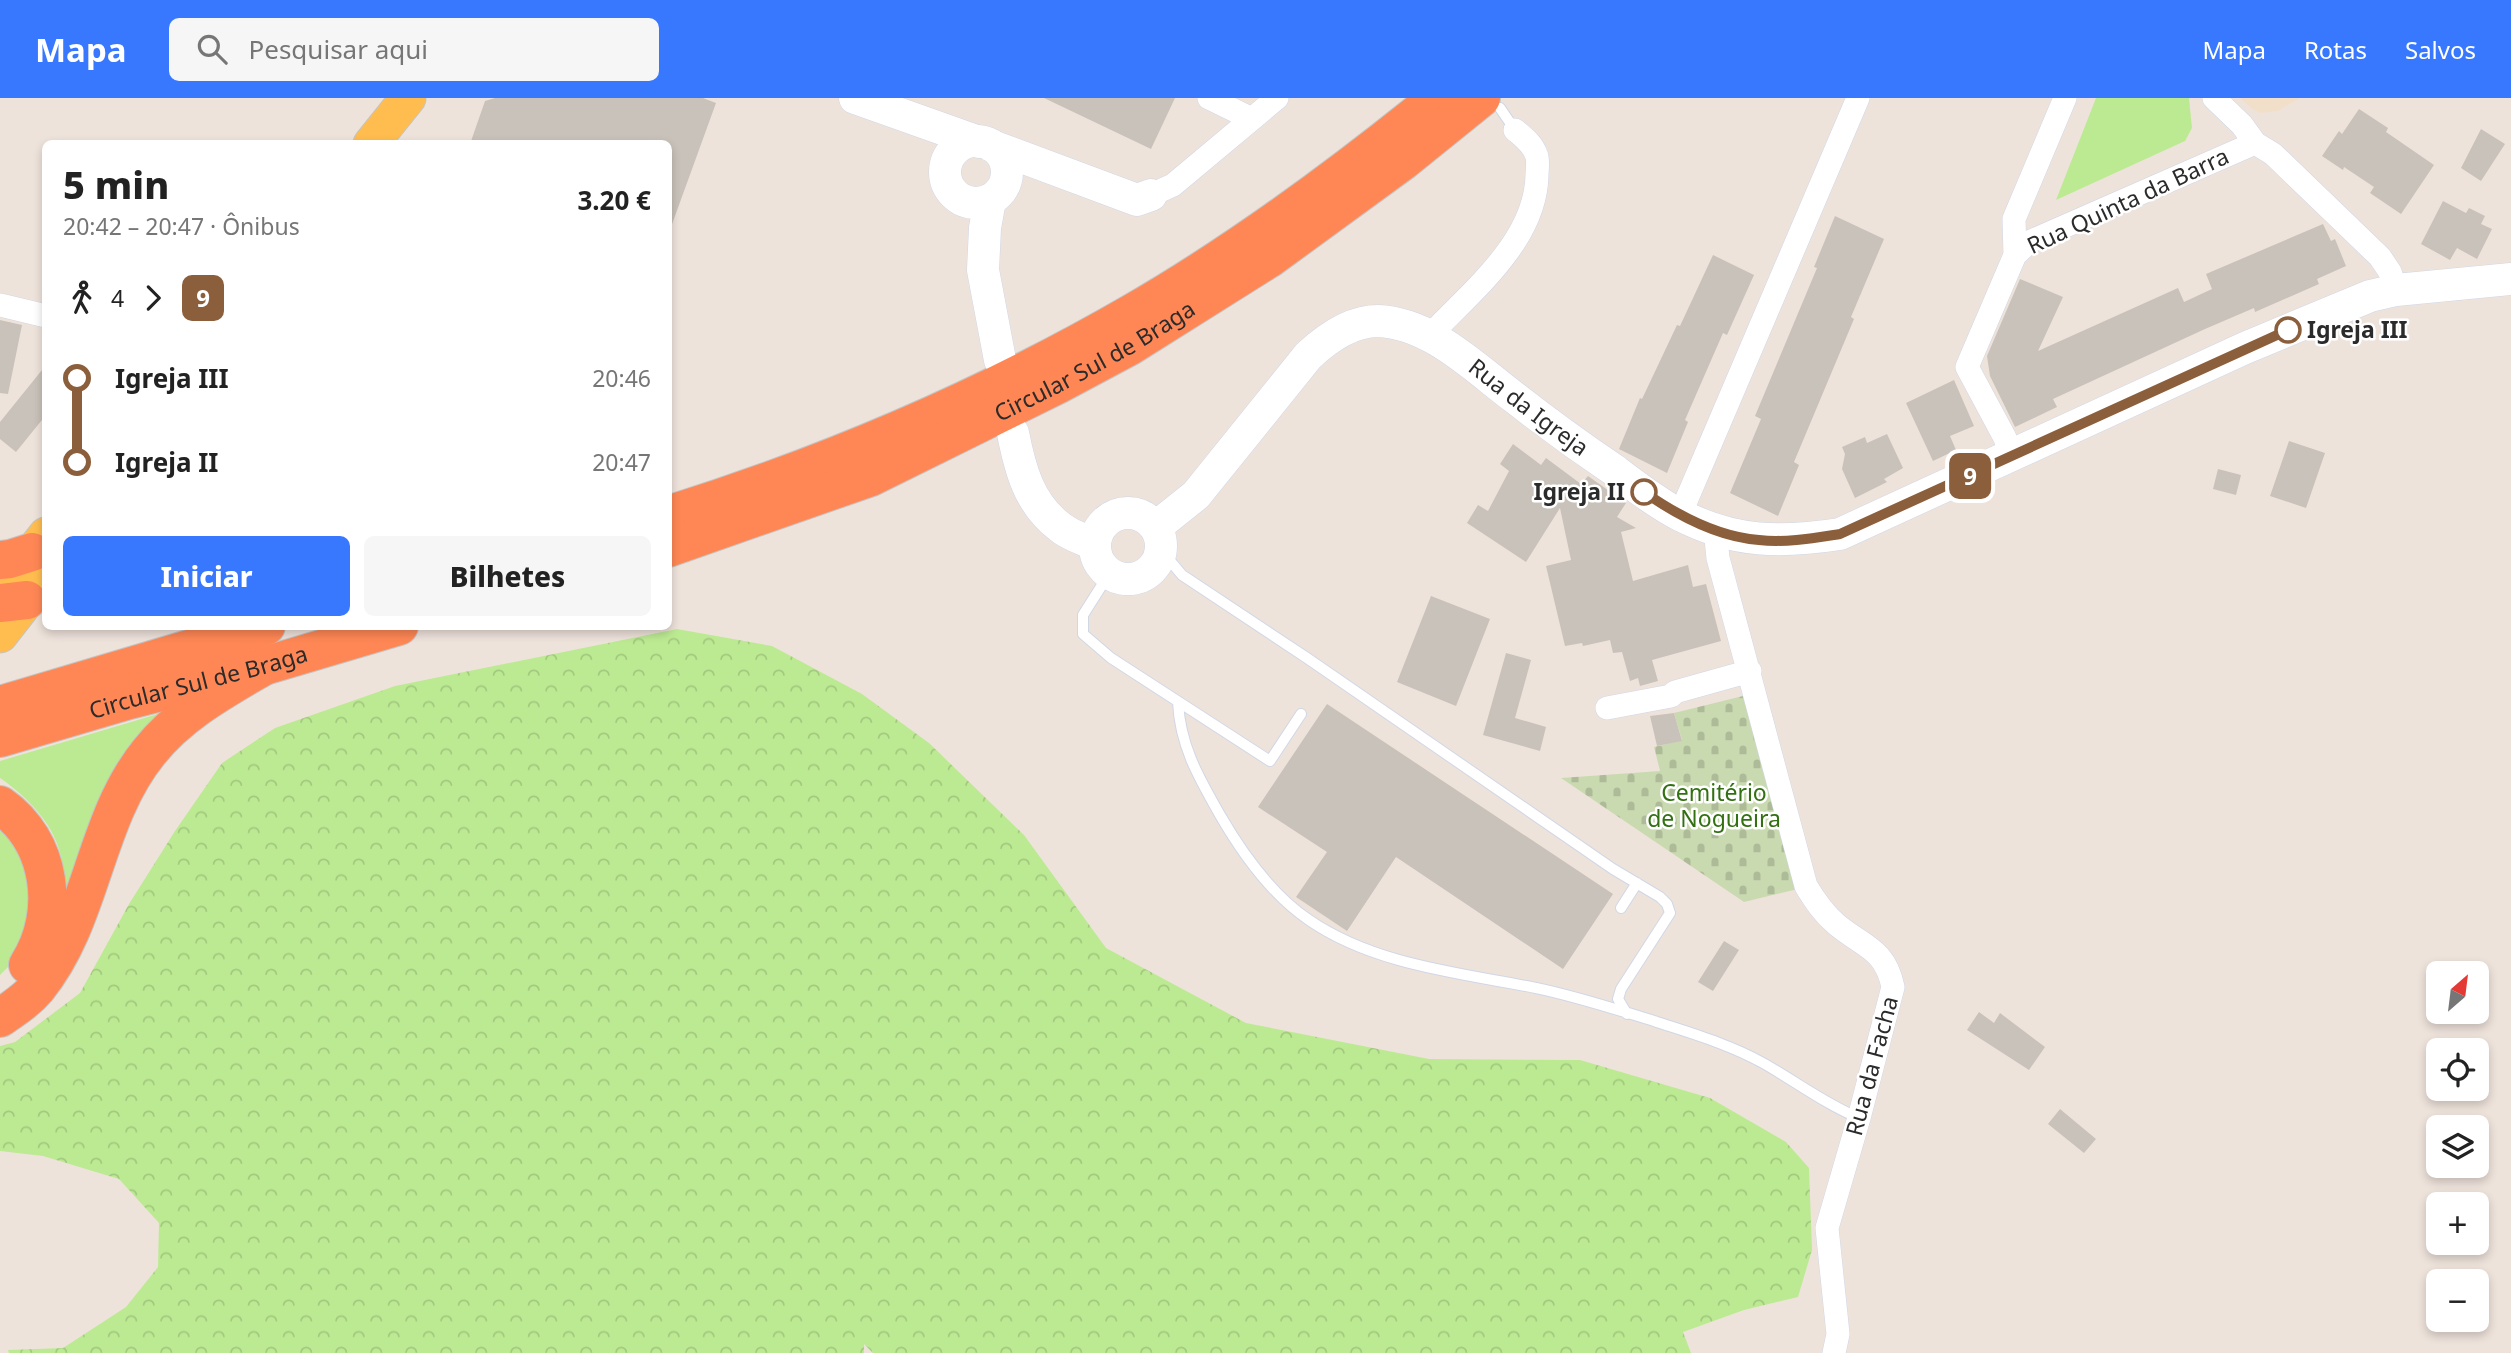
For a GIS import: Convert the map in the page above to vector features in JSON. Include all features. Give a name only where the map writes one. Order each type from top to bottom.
[{"type":"highway","name":"Circular Sul de Braga","points":[[672,514],[836,456],[903,429],[1028,370],[1135,312],[1252,237],[1341,173],[1437,98]]},
{"type":"highway","name":"Circular Sul de Braga","points":[[672,547],[871,477],[1057,385],[1130,345],[1270,258],[1403,161],[1490,103]]},
{"type":"highway","name":"Circular Sul de Braga","points":[[0,705],[253,630]]},
{"type":"highway","name":"Circular Sul de Braga","points":[[0,738],[386,630]]},
{"type":"highway","points":[[0,1018],[36,989],[64,946],[80,908],[106,828],[130,779],[148,752],[199,705],[264,666]]},
{"type":"highway","points":[[0,805],[19,822],[42,861],[48,904],[46,924],[34,955],[24,970],[0,994]]},
{"type":"main road","points":[[374,140],[408,98]]},
{"type":"main road","points":[[0,635],[21,574]]},
{"type":"street","points":[[1209,98],[1252,119]]},
{"type":"street","points":[[870,103],[1137,200],[1173,185],[1277,98]]},
{"type":"street","points":[[1681,515],[1858,98]]},
{"type":"street","points":[[2015,255],[2014,219],[2065,98]]},
{"type":"street","points":[[2214,98],[2242,125],[2255,143]]},
{"type":"street","points":[[870,103],[935,155],[951,185],[966,201],[978,203],[1038,179],[1069,174]]},
{"type":"street","points":[[1431,337],[1500,262],[1524,226],[1537,187],[1537,156],[1530,142],[1515,130]]},
{"type":"street","points":[[983,270],[966,236],[946,164],[951,155],[968,142],[986,144],[1002,155],[1007,167],[1006,180],[995,196],[985,228],[983,270],[1000,360]]},
{"type":"street","name":"Rua Quinta da Barra","points":[[2011,456],[2005,438],[1967,367],[2015,255],[2029,242],[2255,143],[2273,154],[2379,257],[2390,272],[2396,290]]},
{"type":"street","name":"Rua da Igreja","points":[[1159,538],[1308,356],[1327,339],[1354,326],[1375,321],[1401,324],[1431,337],[1563,435],[1681,515],[1715,529],[1757,540],[1801,540],[1840,534],[2319,316],[2370,296],[2396,290],[2511,279]]},
{"type":"street","points":[[0,305],[42,315]]},
{"type":"street","points":[[1013,433],[1018,462],[1035,504],[1061,528],[1094,544]]},
{"type":"street","points":[[1119,513],[1140,514],[1159,538],[1158,561],[1142,576],[1131,579],[1109,574],[1096,555],[1094,544],[1101,524],[1119,513]]},
{"type":"street","name":"Rua da Facha","points":[[1715,529],[1718,558],[1806,886],[1819,908],[1838,926],[1876,952],[1889,968],[1893,987],[1827,1228],[1838,1334],[1834,1353]]},
{"type":"street","points":[[1606,708],[1671,696],[1675,692],[1750,671]]},
{"type":"lane","points":[[1490,103],[1515,130]]},
{"type":"lane","points":[[1159,538],[1182,575],[1665,901],[1670,913],[1621,989],[1618,999],[1627,1014]]},
{"type":"lane","points":[[1109,574],[1083,615],[1083,634],[1111,658],[1270,761],[1301,714]]},
{"type":"lane","points":[[1178,702],[1179,718],[1191,763],[1226,824],[1280,896],[1310,920],[1348,940],[1410,964],[1537,988],[1627,1014],[1742,1053],[1843,1112],[1859,1118]]},
{"type":"lane","points":[[1621,908],[1637,883]]},
{"type":"shaded area","points":[[2240,98],[2300,98],[2278,111],[2260,113]]},
{"type":"green space","points":[[2096,98],[2189,98],[2192,128],[2185,141],[2056,200]]},
{"type":"green space","points":[[677,629],[772,646],[862,694],[929,743],[1024,835],[1106,948],[1246,1023],[1429,1059],[1580,1060],[1710,1098],[1786,1142],[1809,1168],[1812,1250],[1798,1297],[1744,1310],[1683,1332],[1691,1353],[873,1353],[864,1344],[864,1353],[9,1353],[8,1350],[63,1348],[126,1307],[158,1267],[159,1223],[119,1179],[43,1156],[0,1151],[0,1046],[15,1042],[80,993],[129,904],[222,763],[275,728],[395,686]]},
{"type":"green space","name":"Cemitério de Nogueira","points":[[1751,694],[1798,889],[1744,902],[1561,778],[1660,771],[1654,747],[1682,740],[1674,713]]},
{"type":"green space","points":[[178,708],[63,896],[63,866],[54,837],[31,804],[0,778],[0,761]]},
{"type":"green space","points":[[0,819],[39,878],[20,955],[0,975]]},
{"type":"building","points":[[495,98],[703,98],[716,103],[672,224],[672,140],[471,140],[485,101]]},
{"type":"building","points":[[1044,98],[1175,98],[1151,149]]},
{"type":"building","points":[[2359,109],[2388,128],[2386,132],[2434,165],[2401,214],[2370,193],[2374,187],[2322,156],[2339,131],[2342,134]]},
{"type":"building","points":[[2481,129],[2505,144],[2481,181],[2461,168]]},
{"type":"building","points":[[2443,201],[2466,213],[2469,208],[2485,216],[2481,224],[2492,229],[2477,259],[2457,248],[2450,260],[2421,244]]},
{"type":"building","points":[[1835,216],[1884,239],[1851,317],[1854,319],[1794,462],[1799,465],[1778,516],[1730,493],[1761,419],[1755,416],[1817,268],[1814,267]]},
{"type":"building","points":[[2323,224],[2331,241],[2335,239],[2346,266],[2317,279],[2319,284],[2255,312],[2254,308],[2205,329],[2053,399],[2057,407],[2015,427],[1990,376],[1987,356],[2020,279],[2063,297],[2038,351],[2178,288],[2184,302],[2212,289],[2206,274]]},
{"type":"building","points":[[1713,255],[1754,275],[1727,335],[1723,333],[1685,420],[1688,422],[1667,473],[1619,449],[1640,398],[1642,399],[1677,325],[1680,326]]},
{"type":"building","points":[[0,320],[22,325],[8,394],[0,393]]},
{"type":"building","points":[[42,370],[42,420],[16,452],[0,439],[0,422]]},
{"type":"building","points":[[1954,380],[1974,426],[1950,436],[1956,450],[1933,461],[1906,403]]},
{"type":"building","points":[[1887,434],[1903,468],[1884,479],[1887,482],[1855,498],[1842,469],[1845,454],[1842,447],[1865,437],[1867,443]]},
{"type":"building","points":[[2289,441],[2325,453],[2306,508],[2270,496]]},
{"type":"building","points":[[1513,444],[1541,465],[1546,458],[1581,484],[1588,476],[1626,503],[1617,517],[1636,528],[1621,532],[1633,581],[1688,565],[1693,587],[1706,584],[1721,641],[1652,660],[1658,681],[1640,686],[1638,678],[1630,681],[1622,652],[1613,653],[1610,640],[1583,646],[1582,643],[1565,646],[1546,566],[1571,560],[1560,508],[1526,562],[1467,523],[1478,505],[1488,511],[1509,471],[1500,464]]},
{"type":"building","points":[[2218,469],[2241,475],[2236,495],[2213,489]]},
{"type":"building","points":[[1431,596],[1490,619],[1456,706],[1397,682]]},
{"type":"building","points":[[1506,653],[1531,660],[1515,718],[1546,727],[1540,751],[1483,735]]},
{"type":"building","points":[[1327,704],[1613,894],[1563,969],[1396,857],[1347,931],[1296,897],[1327,852],[1258,807]]},
{"type":"building","points":[[1674,713],[1682,741],[1657,746],[1650,716]]},
{"type":"building","points":[[1724,941],[1739,950],[1713,991],[1698,982]]},
{"type":"building","points":[[1979,1012],[1994,1023],[2000,1013],[2045,1047],[2029,1070],[1967,1030]]},
{"type":"building","points":[[2060,1109],[2096,1139],[2084,1153],[2048,1124]]},
{"type":"bus line","name":"9","points":[[1644,492],[1681,515],[1715,529],[1757,540],[1801,540],[1840,534],[2288,330]]},
{"type":"place","name":"Igreja III","points":[[2288,330]]},
{"type":"place","name":"Igreja II","points":[[1644,492]]}]
